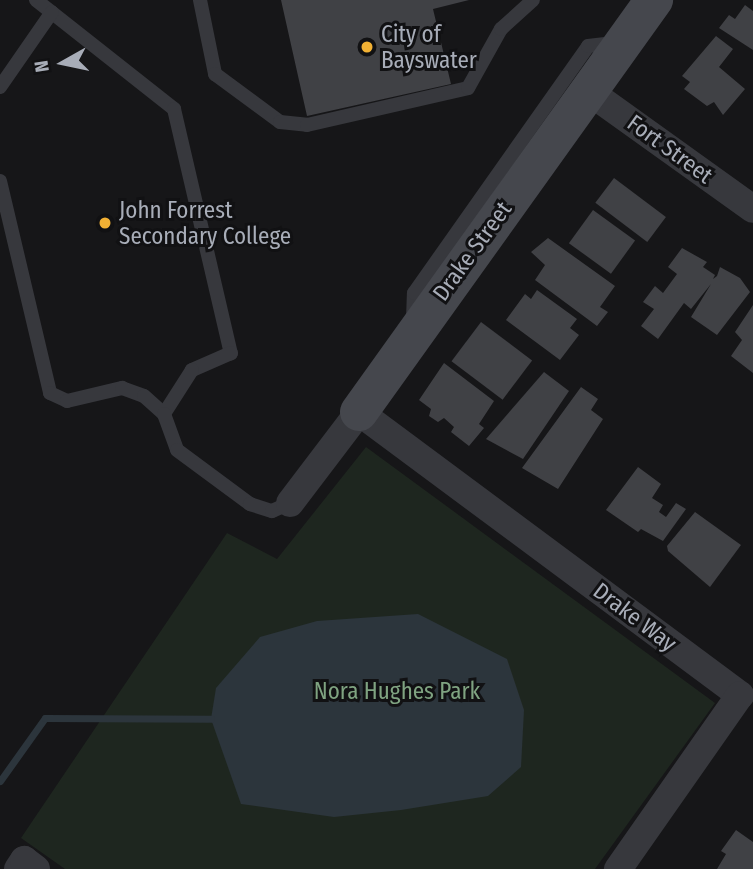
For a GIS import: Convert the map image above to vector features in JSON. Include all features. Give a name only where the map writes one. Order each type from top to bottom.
[{"type":"street","name":"Drake Street","points":[[290,503],[359,412],[412,334],[654,0]]},
{"type":"street","name":"Fort Street","points":[[587,90],[753,209]]},
{"type":"street","name":"Drake Way","points":[[359,412],[740,695],[618,869]]},
{"type":"lane","points":[[36,0],[174,109],[231,353],[192,370],[164,414]]},
{"type":"lane","points":[[200,0],[215,74],[280,122],[307,125],[468,88],[501,29],[533,0]]},
{"type":"lane","points":[[0,87],[52,12]]},
{"type":"lane","points":[[412,334],[414,293],[588,46],[622,42]]},
{"type":"lane","points":[[0,181],[6,232],[50,393],[67,401],[122,388],[144,396],[164,414],[177,450],[250,504],[272,511],[290,503]]},
{"type":"green space","name":"Nora Hughes Park","points":[[366,447],[715,703],[595,869],[65,869],[21,838],[227,533],[277,559]]},
{"type":"shaded area","points":[[418,614],[507,659],[524,710],[521,767],[488,796],[401,810],[334,817],[241,804],[211,719],[216,688],[260,637],[317,621]]},
{"type":"building","name":"City of Bayswater","points":[[281,0],[469,0],[433,9],[451,84],[307,116]]},
{"type":"building","points":[[745,5],[753,11],[753,50],[719,28],[729,15],[735,19]]},
{"type":"building","points":[[716,36],[733,49],[719,67],[745,89],[723,115],[714,102],[707,106],[684,89],[690,82],[682,76]]},
{"type":"building","points":[[614,178],[666,217],[647,242],[595,203]]},
{"type":"building","points":[[593,210],[635,241],[611,274],[569,243]]},
{"type":"building","points":[[548,238],[615,286],[600,307],[608,312],[597,326],[535,280],[545,265],[531,252]]},
{"type":"building","points":[[682,248],[707,262],[703,267],[715,275],[713,279],[720,267],[740,278],[750,292],[717,335],[691,317],[711,284],[691,309],[684,303],[658,339],[641,326],[654,309],[643,302],[655,286],[663,293],[677,274],[668,267]]},
{"type":"building","points":[[537,290],[577,319],[570,328],[579,335],[560,360],[506,320],[525,294],[531,299]]},
{"type":"building","points":[[753,305],[753,373],[731,356],[742,340],[735,332]]},
{"type":"building","points":[[481,322],[532,361],[503,400],[452,361]]},
{"type":"building","points":[[444,363],[494,401],[479,424],[484,428],[469,446],[451,432],[454,427],[444,418],[438,422],[429,416],[431,409],[419,400]]},
{"type":"building","points":[[544,372],[569,391],[523,459],[486,439]]},
{"type":"building","points":[[581,387],[598,399],[591,410],[603,419],[558,489],[522,468]]},
{"type":"building","points":[[638,467],[661,484],[652,498],[663,505],[659,512],[666,517],[676,503],[686,509],[663,541],[641,529],[638,532],[606,510]]},
{"type":"building","points":[[695,512],[741,545],[710,587],[668,551],[667,546]]},
{"type":"building","points":[[736,830],[753,842],[753,869],[717,869],[726,854],[721,851]]},
{"type":"waterway","points":[[0,781],[45,718],[211,719]]},
{"type":"place","name":"City of Bayswater","points":[[367,47]]},
{"type":"place","name":"John Forrest Secondary College","points":[[105,223]]}]
